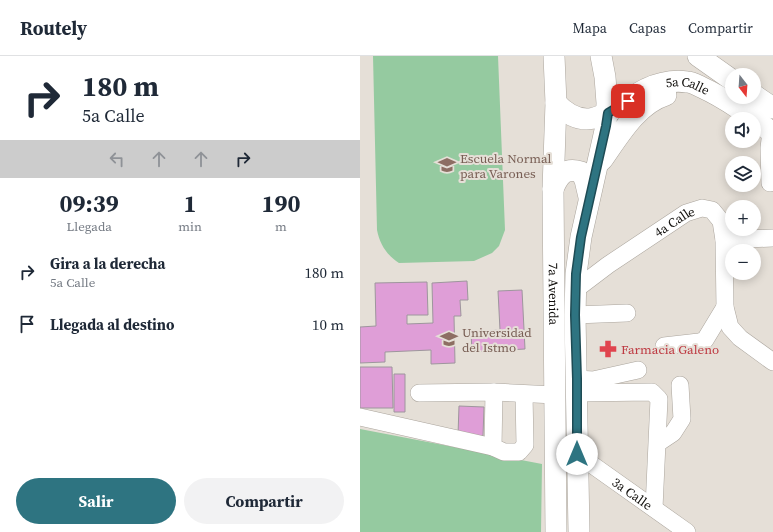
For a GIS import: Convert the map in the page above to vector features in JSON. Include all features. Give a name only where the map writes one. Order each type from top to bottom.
[{"type":"main road","name":"7a Avenida","points":[[554,56],[556,104],[552,189],[556,532]]},
{"type":"main road","name":"7a Avenida","points":[[579,532],[575,315],[576,274],[581,237],[608,113],[605,77],[601,56]]},
{"type":"main road","name":"5a Calle","points":[[698,56],[725,75]]},
{"type":"main road","name":"5a Calle","points":[[556,104],[564,112],[578,119],[592,119],[608,113],[645,90],[665,82],[689,82],[708,90],[740,109],[772,132]]},
{"type":"main road","points":[[595,170],[634,117],[646,106],[664,96],[683,92],[708,90]]},
{"type":"main road","points":[[761,100],[773,108]]},
{"type":"main road","points":[[552,189],[559,177],[566,172],[574,170],[581,172],[585,180],[589,200]]},
{"type":"street","points":[[770,183],[769,148],[772,132]]},
{"type":"street","name":"4a Calle","points":[[576,290],[608,265],[686,213],[702,208],[712,210],[721,221],[724,240],[725,307],[730,327],[740,338],[773,362]]},
{"type":"street","points":[[724,240],[773,238]]},
{"type":"street","points":[[664,346],[705,340],[725,307]]},
{"type":"street","points":[[575,315],[627,313]]},
{"type":"street","points":[[577,386],[593,380],[638,370]]},
{"type":"street","points":[[658,443],[673,433],[682,419],[680,385]]},
{"type":"street","points":[[577,386],[652,392],[660,399],[654,508]]},
{"type":"street","points":[[419,393],[494,392],[555,395]]},
{"type":"street","points":[[493,447],[494,392]]},
{"type":"street","points":[[360,417],[493,447],[504,452],[518,452],[525,445],[524,394]]},
{"type":"street","name":"3a Calle","points":[[577,454],[687,532]]},
{"type":"green space","name":"Escuela Normal para Varones","points":[[373,56],[498,56],[505,230],[499,246],[492,253],[474,261],[399,263],[391,257],[385,249],[377,230]]},
{"type":"green space","points":[[360,429],[542,464],[541,532],[360,532]]},
{"type":"building","points":[[467,281],[468,300],[460,300],[461,316],[454,316],[455,363],[431,364],[431,350],[385,352],[385,362],[360,363],[360,327],[376,326],[375,283],[427,282],[428,315],[407,315],[407,324],[433,323],[432,283]]},
{"type":"building","points":[[522,290],[525,349],[472,352],[471,332],[500,330],[498,291]]},
{"type":"building","points":[[360,367],[392,367],[393,408],[360,408]]},
{"type":"building","points":[[394,374],[405,374],[405,412],[394,412]]},
{"type":"building","points":[[459,406],[484,407],[483,436],[458,435]]},
{"type":"place","name":"Escuela Normal para Varones","points":[[447,165]]},
{"type":"place","name":"Universidad del Istmo","points":[[449,339]]},
{"type":"place","name":"Farmacia Galeno","points":[[608,349]]},
{"type":"route","points":[[577,454],[575,315],[576,274],[581,237],[608,113],[628,101]]}]
